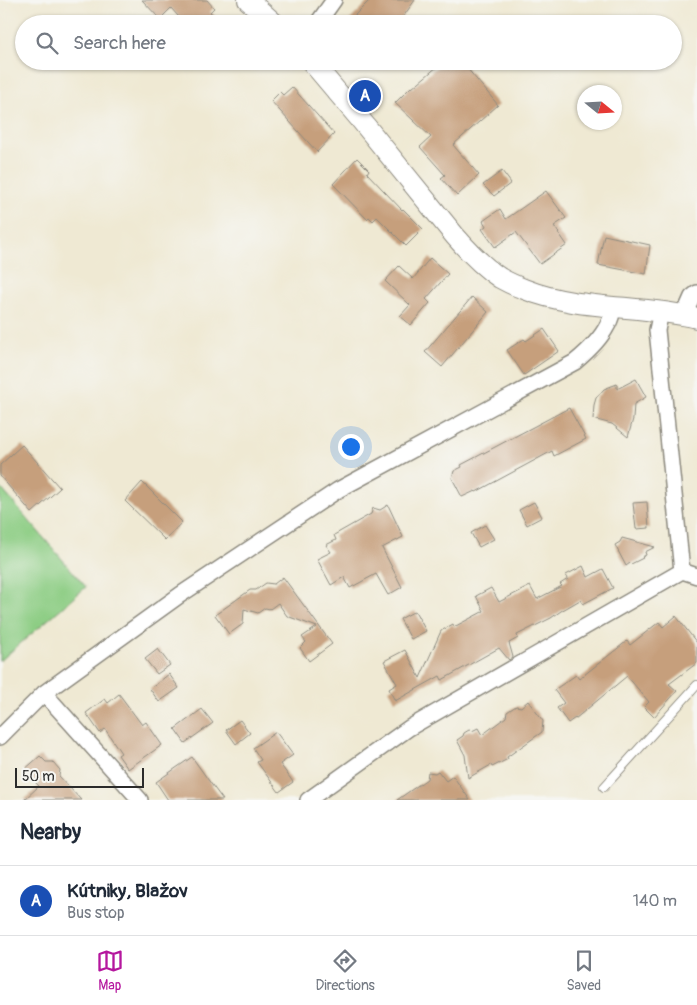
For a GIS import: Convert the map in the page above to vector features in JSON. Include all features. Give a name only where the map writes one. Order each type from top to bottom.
[{"type":"street","points":[[248,0],[265,15]]},
{"type":"street","points":[[323,15],[334,0]]},
{"type":"street","points":[[319,70],[455,236],[486,268],[500,278],[531,292],[570,302],[691,317],[692,297],[697,293]]},
{"type":"street","points":[[0,737],[44,693],[180,595],[338,490],[575,362],[586,353],[603,333],[614,307]]},
{"type":"street","points":[[661,312],[657,330],[682,571]]},
{"type":"street","points":[[308,800],[409,728],[682,571],[697,576]]},
{"type":"street","points":[[44,693],[140,800]]},
{"type":"lane","points":[[604,787],[697,686]]},
{"type":"green space","points":[[0,487],[86,587],[0,661]]},
{"type":"building","points":[[142,0],[207,0],[214,8],[210,12],[214,15],[177,15],[171,8],[164,15],[156,15]]},
{"type":"building","points":[[370,0],[415,0],[404,15],[355,15]]},
{"type":"building","points":[[433,70],[469,70],[498,105],[453,145],[479,175],[457,196],[441,178],[445,175],[420,147],[431,137],[395,103]]},
{"type":"building","points":[[292,87],[334,134],[317,152],[271,101],[280,92],[283,95]]},
{"type":"building","points":[[357,158],[369,170],[367,173],[423,229],[406,246],[377,217],[373,221],[369,217],[367,219],[333,184]]},
{"type":"building","points":[[502,171],[511,183],[494,196],[483,185]]},
{"type":"building","points":[[546,191],[566,218],[554,226],[567,245],[540,264],[516,232],[495,247],[482,229],[486,226],[483,221],[500,209],[506,219]]},
{"type":"building","points":[[604,235],[650,245],[646,274],[598,265]]},
{"type":"building","points":[[430,258],[448,274],[426,299],[430,303],[411,325],[400,316],[410,305],[385,281],[399,266],[413,279]]},
{"type":"building","points":[[472,297],[488,312],[442,367],[425,352]]},
{"type":"building","points":[[544,329],[559,351],[524,375],[507,350],[524,339],[526,341]]},
{"type":"building","points":[[636,379],[646,397],[634,404],[633,419],[628,437],[612,424],[593,419],[596,398],[604,389],[617,384],[617,389]]},
{"type":"building","points":[[569,408],[586,439],[554,456],[552,451],[476,492],[462,497],[452,478],[454,471],[462,467],[461,465]]},
{"type":"building","points":[[22,445],[60,488],[32,513],[0,476],[0,465]]},
{"type":"building","points":[[142,482],[182,522],[165,540],[125,501]]},
{"type":"building","points":[[534,502],[542,517],[527,525],[519,510]]},
{"type":"building","points":[[647,502],[649,528],[636,529],[633,503]]},
{"type":"building","points":[[388,505],[403,537],[382,548],[402,587],[388,595],[376,574],[350,588],[344,577],[331,585],[317,559],[331,552],[326,545],[336,540],[334,535],[371,514],[373,508],[380,510]]},
{"type":"building","points":[[485,525],[494,539],[479,547],[471,533]]},
{"type":"building","points":[[622,538],[655,547],[645,552],[646,555],[643,558],[626,566],[615,545]]},
{"type":"building","points":[[583,566],[588,577],[603,569],[613,588],[583,604],[580,600],[551,618],[517,635],[518,638],[509,643],[513,657],[509,660],[499,648],[442,680],[440,676],[395,701],[389,689],[397,684],[384,661],[405,650],[420,678],[441,631],[453,624],[454,627],[484,611],[476,596],[491,588],[499,602],[530,586],[537,599],[562,586],[560,584],[568,579],[566,575]]},
{"type":"building","points":[[283,577],[332,644],[309,661],[300,648],[306,642],[302,637],[317,627],[287,616],[278,603],[270,609],[265,608],[258,613],[244,609],[243,624],[229,634],[215,615],[250,590],[256,590],[266,583],[274,584]]},
{"type":"building","points":[[415,611],[426,631],[411,639],[400,619]]},
{"type":"building","points":[[676,616],[697,643],[697,663],[669,684],[677,691],[654,717],[644,707],[649,702],[627,676],[568,723],[557,708],[564,703],[554,690],[576,675],[579,679],[627,641],[630,645],[659,622],[663,627]]},
{"type":"building","points":[[158,649],[170,665],[157,674],[145,659]]},
{"type":"building","points":[[169,674],[179,688],[159,702],[150,689]]},
{"type":"building","points":[[119,694],[142,725],[146,722],[162,745],[128,769],[118,755],[121,753],[105,729],[100,733],[86,713],[105,699],[108,703]]},
{"type":"building","points":[[528,701],[543,721],[542,732],[507,757],[508,759],[492,767],[491,765],[468,778],[465,755],[457,740],[469,730],[472,731],[478,728],[482,735],[506,717],[507,712],[516,706],[521,707]]},
{"type":"building","points":[[202,709],[213,723],[185,743],[175,729]]},
{"type":"building","points":[[240,720],[250,733],[236,744],[226,730]]},
{"type":"building","points":[[276,732],[293,755],[280,764],[293,782],[279,792],[257,762],[261,760],[253,748]]},
{"type":"building","points":[[40,756],[46,762],[53,762],[60,770],[59,776],[81,800],[24,800],[39,786],[24,770]]},
{"type":"building","points":[[192,757],[223,800],[168,800],[156,782]]},
{"type":"building","points":[[438,771],[446,781],[453,776],[470,800],[397,800],[427,779],[428,772],[435,773]]},
{"type":"place","name":"Kútniky, Blažov","points":[[365,96]]}]
